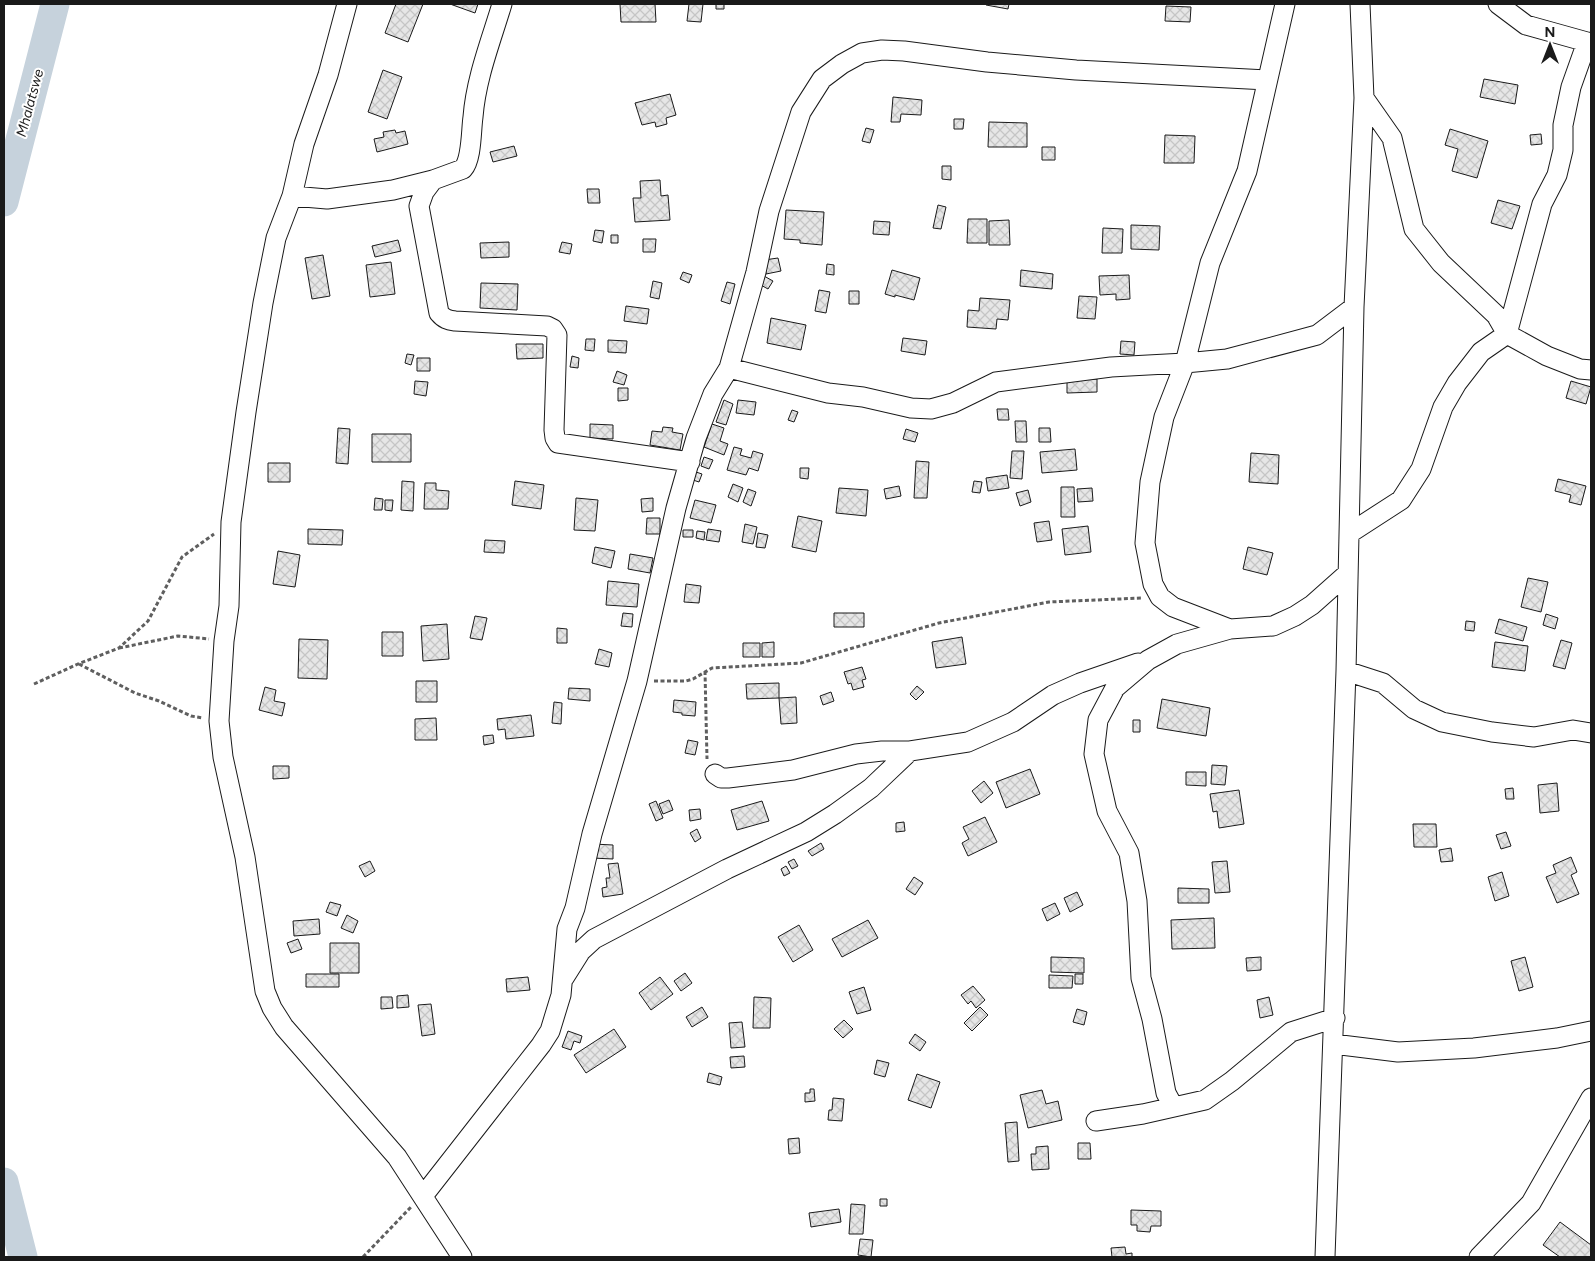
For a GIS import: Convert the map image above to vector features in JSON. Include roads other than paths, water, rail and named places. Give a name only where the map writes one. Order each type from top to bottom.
[{"type":"street","points":[[347,4],[328,75],[304,144],[292,196],[276,238],[265,294],[247,403],[231,522],[228,606],[219,721],[223,757],[245,857],[265,991],[272,1008],[299,1045],[397,1157],[462,1257]]},
{"type":"street","points":[[292,196],[327,199],[393,190],[433,180],[463,169],[469,156],[474,103],[502,4]]},
{"type":"street","points":[[1230,629],[1173,607],[1160,597],[1153,584],[1145,543],[1150,482],[1164,417],[1185,364],[1210,264],[1247,171],[1286,4]]},
{"type":"street","points":[[1325,1257],[1346,671],[1354,307],[1364,98],[1360,4]]},
{"type":"street","points":[[1350,533],[1401,500],[1406,494],[1421,469],[1444,407],[1457,384],[1481,352],[1506,334],[1542,204],[1557,175],[1563,150],[1563,125],[1571,87],[1589,43],[1526,25],[1498,4]]},
{"type":"street","points":[[423,1196],[550,1031],[563,980],[567,930],[576,908],[592,834],[637,681],[676,508],[696,438],[713,394],[729,368],[756,272],[769,211],[802,112],[822,79],[842,64],[862,53],[882,50],[1076,70],[1267,80]]},
{"type":"street","points":[[1364,98],[1392,138],[1414,229],[1441,263],[1496,315],[1506,334],[1556,359],[1580,369],[1591,370]]},
{"type":"street","points":[[433,180],[424,192],[419,206],[439,313],[442,317],[448,320],[547,326],[553,329],[556,336],[554,438],[558,443],[690,462]]},
{"type":"street","points":[[729,368],[828,393],[911,408],[931,409],[953,403],[996,382],[1111,367],[1227,360],[1317,335],[1354,307]]},
{"type":"street","points":[[715,774],[721,778],[728,778],[793,770],[856,754],[882,751],[910,752],[968,742],[1013,722],[1053,695],[1080,683],[1148,660],[1177,644],[1230,629],[1273,626],[1312,605],[1348,573]]},
{"type":"street","points":[[1148,660],[1115,688],[1098,720],[1094,754],[1107,811],[1130,853],[1137,901],[1141,978],[1152,1019],[1166,1093],[1173,1106]]},
{"type":"street","points":[[1346,671],[1383,683],[1414,709],[1442,722],[1492,732],[1534,737],[1573,730],[1591,733]]},
{"type":"street","points":[[563,980],[581,951],[594,939],[727,869],[806,832],[835,814],[870,788],[910,752]]},
{"type":"street","points":[[1096,1121],[1143,1114],[1205,1100],[1232,1081],[1291,1032],[1335,1018]]},
{"type":"street","points":[[1334,1044],[1398,1052],[1474,1048],[1557,1038],[1591,1031]]},
{"type":"street","points":[[1557,1038],[1591,1042]]},
{"type":"street","points":[[1479,1257],[1532,1203],[1591,1098]]},
{"type":"waterway","name":"Mhalatswe","points":[[4,202],[55,4]]},
{"type":"waterway","name":"Mhalatswe","points":[[4,1182],[23,1257]]}]
